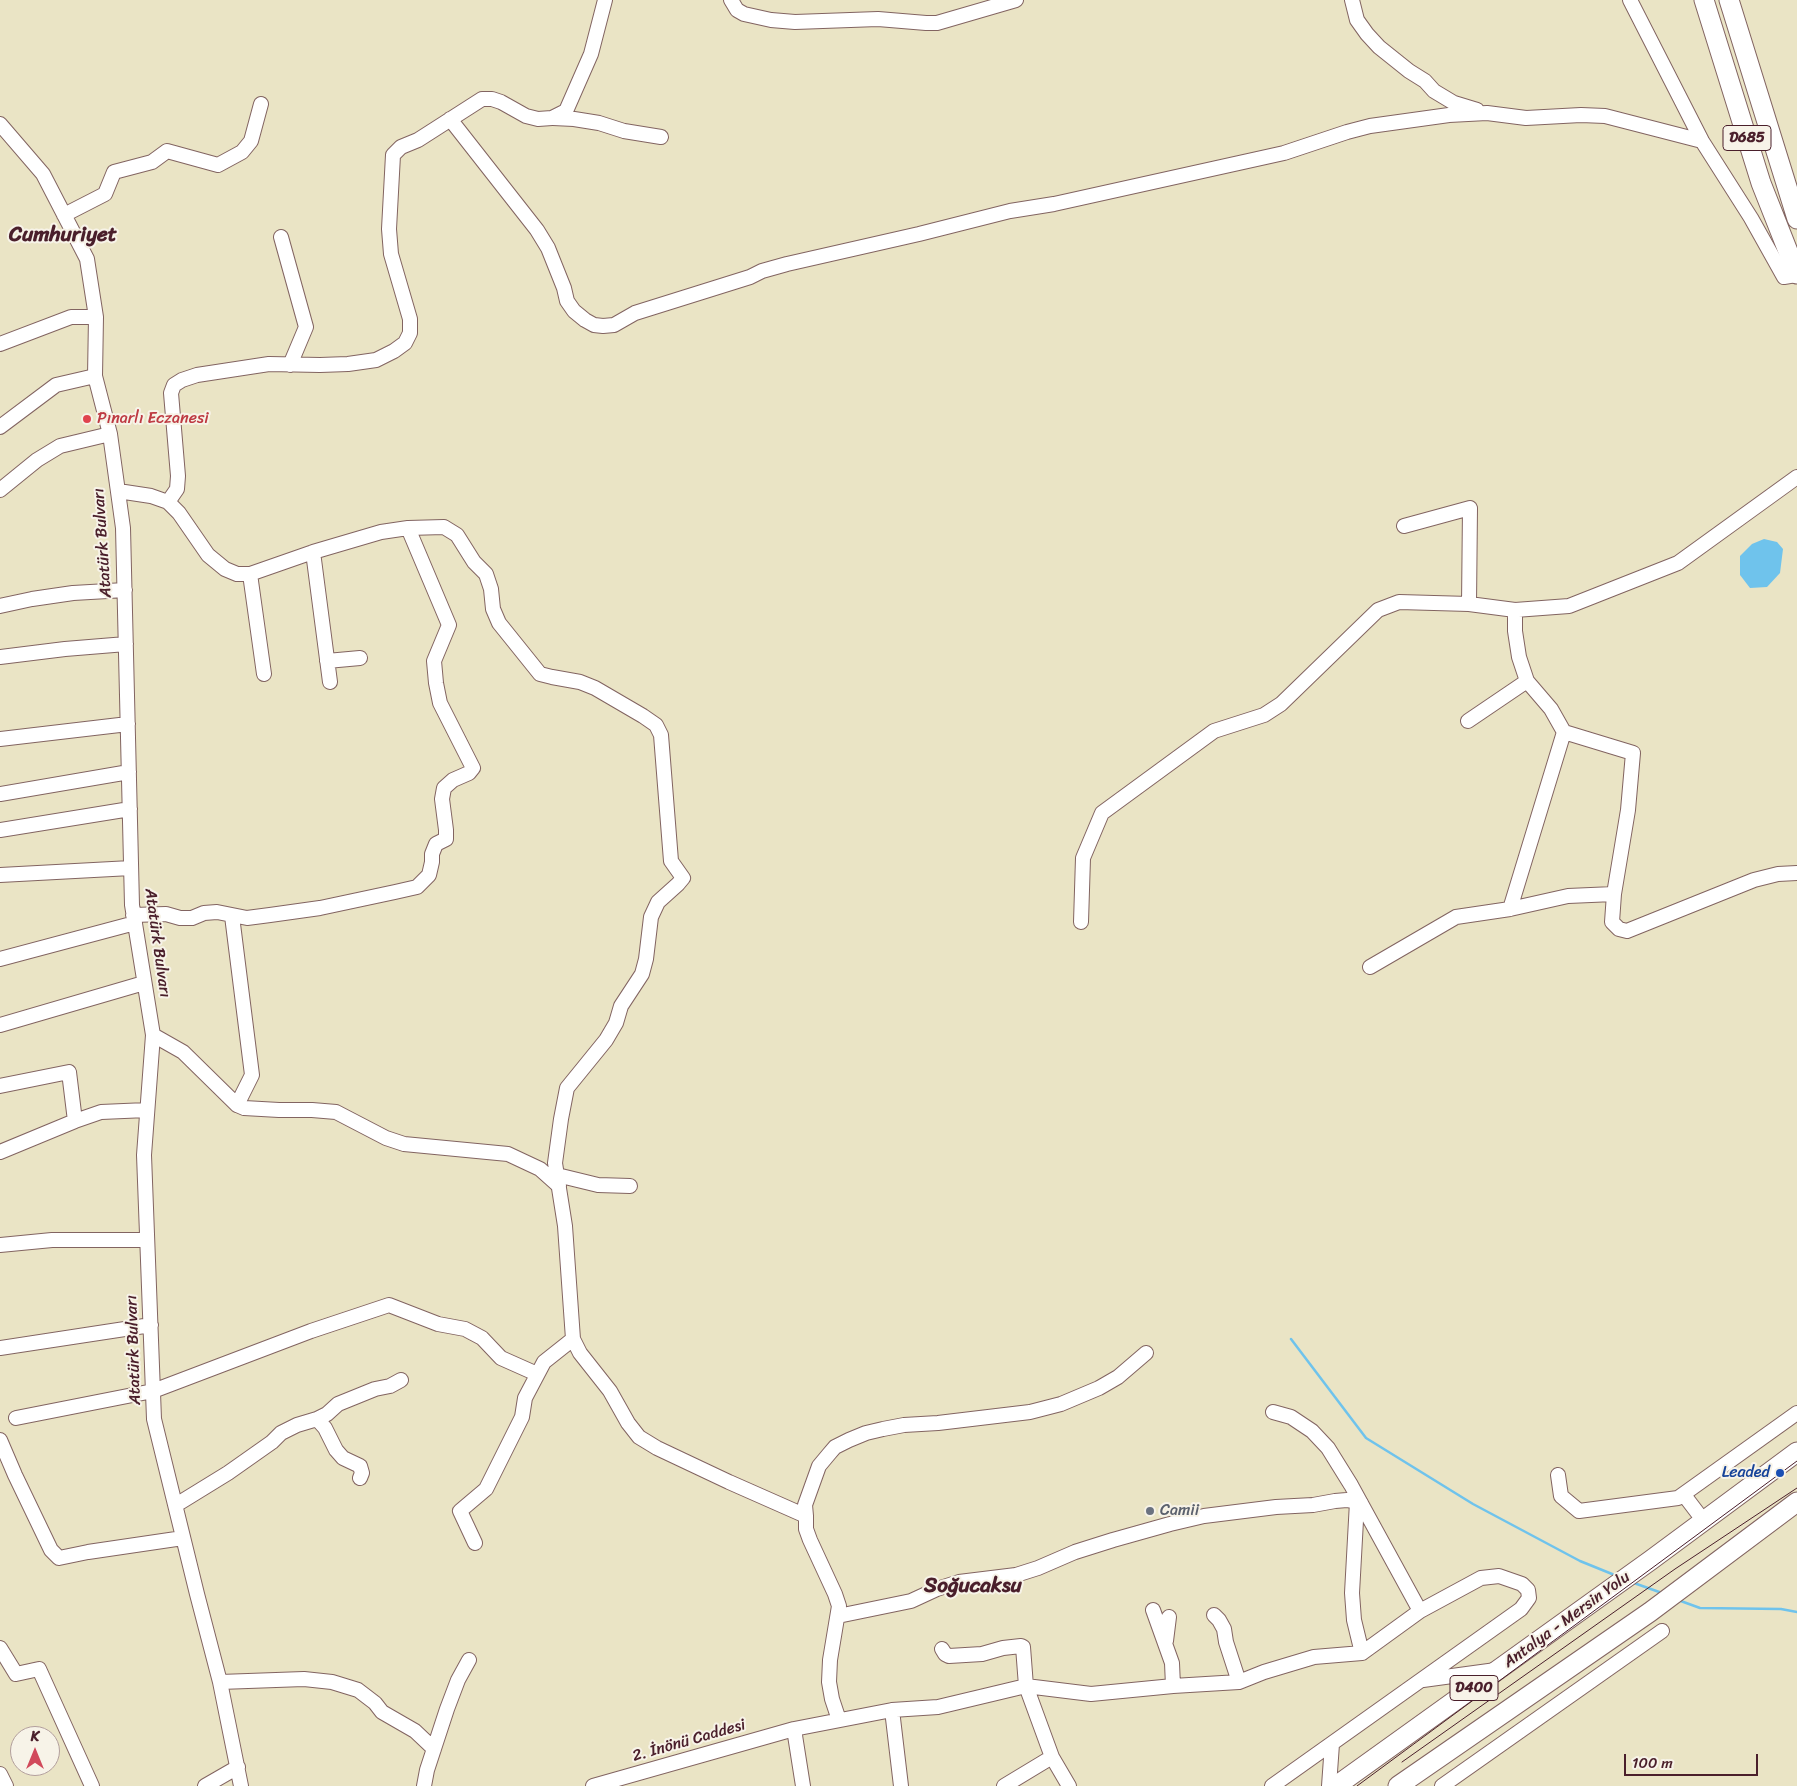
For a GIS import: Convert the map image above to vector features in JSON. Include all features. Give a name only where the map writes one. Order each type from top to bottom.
[{"type":"highway","name":"D685","points":[[1704,0],[1761,183],[1797,274]]},
{"type":"highway","name":"D685","points":[[1729,0],[1797,219]]},
{"type":"highway","points":[[1773,1469],[1797,1447]]},
{"type":"highway","name":"Antalya - Mersin Yolu","points":[[1336,1786],[1651,1560],[1797,1452]]},
{"type":"highway","name":"D400","points":[[1398,1786],[1650,1612],[1796,1502]]},
{"type":"street","points":[[552,118],[566,111],[590,54],[605,0]]},
{"type":"street","points":[[731,0],[736,10],[744,14],[771,20],[795,22],[878,19],[926,23],[937,23],[1016,0]]},
{"type":"street","points":[[1352,0],[1357,20],[1379,47],[1441,95],[1454,102],[1488,113]]},
{"type":"street","points":[[1630,0],[1702,141],[1751,218],[1784,277],[1797,274]]},
{"type":"street","points":[[168,502],[177,489],[178,476],[170,393],[174,385],[197,375],[269,364],[348,364],[376,360],[394,352],[406,343],[410,333],[410,319],[391,254],[388,229],[393,155],[401,147],[418,140],[482,99],[501,102],[526,116],[538,119],[574,119],[599,123],[624,131],[661,137]]},
{"type":"street","points":[[64,215],[105,194],[114,172],[152,162],[167,150],[218,165],[242,152],[251,141],[261,104]]},
{"type":"street","points":[[450,119],[501,181],[537,230],[548,248],[567,301],[574,311],[585,320],[603,326],[614,325],[635,313],[787,264],[920,234],[1010,211],[1054,204],[1284,153],[1370,126],[1449,115],[1488,113],[1526,118],[1581,115],[1605,116],[1702,141]]},
{"type":"street","name":"Atatürk Bulvarı","points":[[0,124],[42,174],[64,215],[86,259],[96,316],[95,376],[110,434],[123,528],[131,868],[134,919],[153,1035],[144,1155],[154,1419],[220,1682],[241,1786]]},
{"type":"street","points":[[281,237],[306,327],[290,364]]},
{"type":"street","points":[[0,344],[71,317],[96,316]]},
{"type":"street","points":[[0,427],[56,385],[95,376]]},
{"type":"street","points":[[0,490],[37,460],[60,446],[110,434]]},
{"type":"street","points":[[1081,922],[1083,858],[1102,814],[1214,731],[1264,715],[1280,704],[1378,610],[1399,602],[1469,604],[1516,610],[1570,606],[1678,563],[1797,477]]},
{"type":"street","points":[[118,490],[151,496],[168,502],[188,525],[208,554],[225,569],[236,574],[250,574],[313,552],[381,532],[408,528],[444,527],[457,534],[474,562],[486,574],[491,589],[493,609],[499,623],[540,674],[580,682],[595,688],[656,725],[661,735],[671,861],[683,878],[658,902],[651,917],[646,960],[642,974],[621,1006],[616,1023],[606,1040],[567,1088],[556,1162],[565,1226],[573,1339],[580,1353],[610,1391],[628,1423],[639,1436],[657,1448],[806,1516]]},
{"type":"street","points":[[1404,526],[1470,508],[1469,604]]},
{"type":"street","points":[[0,959],[134,919],[166,914],[180,918],[192,918],[204,913],[217,912],[247,918],[320,908],[417,887],[429,875],[432,854],[436,844],[446,839],[442,798],[444,788],[453,780],[469,773],[472,768],[440,703],[436,683],[434,661],[449,625],[408,528]]},
{"type":"street","points":[[313,552],[330,682]]},
{"type":"street","points":[[250,574],[264,674]]},
{"type":"street","points":[[0,606],[73,593],[125,590]]},
{"type":"street","points":[[1510,909],[1564,732],[1552,708],[1527,681],[1519,657],[1515,631],[1516,610]]},
{"type":"street","points":[[0,658],[64,649],[126,644]]},
{"type":"street","points":[[327,661],[360,658]]},
{"type":"street","points":[[1468,720],[1527,681]]},
{"type":"street","points":[[0,739],[128,724]]},
{"type":"street","points":[[1564,732],[1633,753],[1628,810],[1614,894],[1612,922],[1619,929],[1627,931],[1754,880],[1778,874],[1797,873]]},
{"type":"street","points":[[0,794],[129,772]]},
{"type":"street","points":[[0,830],[130,809]]},
{"type":"street","points":[[0,875],[131,868]]},
{"type":"street","points":[[1370,967],[1456,917],[1510,909],[1568,896],[1614,894]]},
{"type":"street","points":[[232,916],[252,1075],[238,1105]]},
{"type":"street","points":[[0,1025],[144,983]]},
{"type":"street","points":[[153,1035],[183,1052],[238,1105],[244,1108],[336,1112],[386,1138],[404,1144],[508,1154],[558,1180],[598,1185],[630,1186]]},
{"type":"street","points":[[0,1086],[69,1072],[75,1121]]},
{"type":"street","points":[[0,1152],[101,1112],[147,1110]]},
{"type":"street","points":[[0,1245],[52,1240],[147,1240]]},
{"type":"street","points":[[16,1418],[153,1391],[311,1331],[389,1305],[438,1324],[465,1329],[482,1338],[501,1358],[537,1374]]},
{"type":"street","points":[[0,1348],[150,1325]]},
{"type":"street","points":[[475,1542],[460,1511],[486,1489],[522,1417],[525,1398],[544,1362],[573,1339]]},
{"type":"street","points":[[839,1720],[832,1700],[829,1682],[830,1660],[839,1606],[836,1594],[806,1529],[805,1505],[819,1466],[836,1447],[866,1433],[904,1424],[987,1418],[1030,1412],[1061,1404],[1099,1388],[1118,1377],[1146,1353]]},
{"type":"street","points":[[176,1505],[228,1473],[272,1442],[281,1433],[297,1424],[317,1419],[327,1414],[338,1404],[375,1389],[390,1386],[401,1380]]},
{"type":"street","points":[[1273,1412],[1291,1417],[1312,1431],[1328,1448],[1420,1611]]},
{"type":"street","points":[[1558,1475],[1560,1496],[1579,1511],[1678,1498],[1797,1412]]},
{"type":"street","points":[[317,1419],[325,1428],[343,1458],[360,1466],[362,1473],[360,1478]]},
{"type":"street","points":[[0,1440],[51,1550],[59,1558],[184,1538]]},
{"type":"street","points":[[1684,1495],[1703,1520]]},
{"type":"street","points":[[838,1616],[911,1601],[937,1589],[959,1582],[1016,1575],[1098,1545],[1153,1528],[1204,1516],[1335,1501],[1359,1502]]},
{"type":"street","points":[[1359,1502],[1352,1593],[1354,1620],[1362,1653]]},
{"type":"street","points":[[1026,1686],[1091,1694],[1239,1682],[1264,1672],[1314,1657],[1362,1653],[1420,1611],[1481,1578],[1499,1576],[1522,1584],[1528,1590],[1530,1598],[1521,1609],[1272,1786]]},
{"type":"street","points":[[1153,1610],[1166,1644],[1172,1668],[1173,1686]]},
{"type":"street","points":[[1214,1614],[1224,1629],[1226,1642],[1239,1682]]},
{"type":"street","points":[[1166,1644],[1169,1617]]},
{"type":"street","points":[[1442,1786],[1662,1631]]},
{"type":"street","points":[[942,1649],[949,1656],[965,1656],[1023,1647],[1026,1686],[1052,1757],[1069,1786]]},
{"type":"street","points":[[0,1648],[16,1674],[39,1669],[92,1786]]},
{"type":"street","points":[[424,1786],[434,1749],[455,1687],[469,1660]]},
{"type":"street","points":[[1420,1681],[1499,1670]]},
{"type":"street","points":[[220,1682],[304,1679],[332,1682],[358,1690],[375,1703],[382,1712],[415,1731],[434,1749]]},
{"type":"street","name":"2. İnönü Caddesi","points":[[593,1786],[794,1728],[892,1710],[938,1707],[1026,1686]]},
{"type":"street","points":[[892,1710],[901,1786]]},
{"type":"street","points":[[794,1728],[802,1786]]},
{"type":"street","points":[[1329,1786],[1332,1744]]},
{"type":"street","points":[[1004,1786],[1052,1757]]},
{"type":"street","points":[[205,1786],[238,1767]]},
{"type":"street","points":[[0,1774],[6,1786]]},
{"type":"water","points":[[1764,539],[1777,542],[1783,549],[1780,573],[1767,587],[1750,588],[1740,575],[1740,556],[1752,544]]},
{"type":"waterway","points":[[1291,1339],[1366,1438],[1473,1504],[1580,1561],[1617,1576]]},
{"type":"waterway","points":[[1634,1583],[1662,1593]]},
{"type":"waterway","points":[[1678,1600],[1700,1608],[1781,1609],[1797,1612]]},
{"type":"tram line","points":[[1357,1786],[1797,1461]]},
{"type":"tram line","points":[[1402,1762],[1675,1569],[1797,1488]]},
{"type":"place","name":"Pınarlı Eczanesi","points":[[87,419]]},
{"type":"place","name":"Leaded","points":[[1780,1473]]},
{"type":"place","name":"Camii","points":[[1150,1511]]},
{"type":"district","name":"Cumhuriyet","points":[[63,236]]},
{"type":"district","name":"Soğucaksu","points":[[973,1587]]}]
